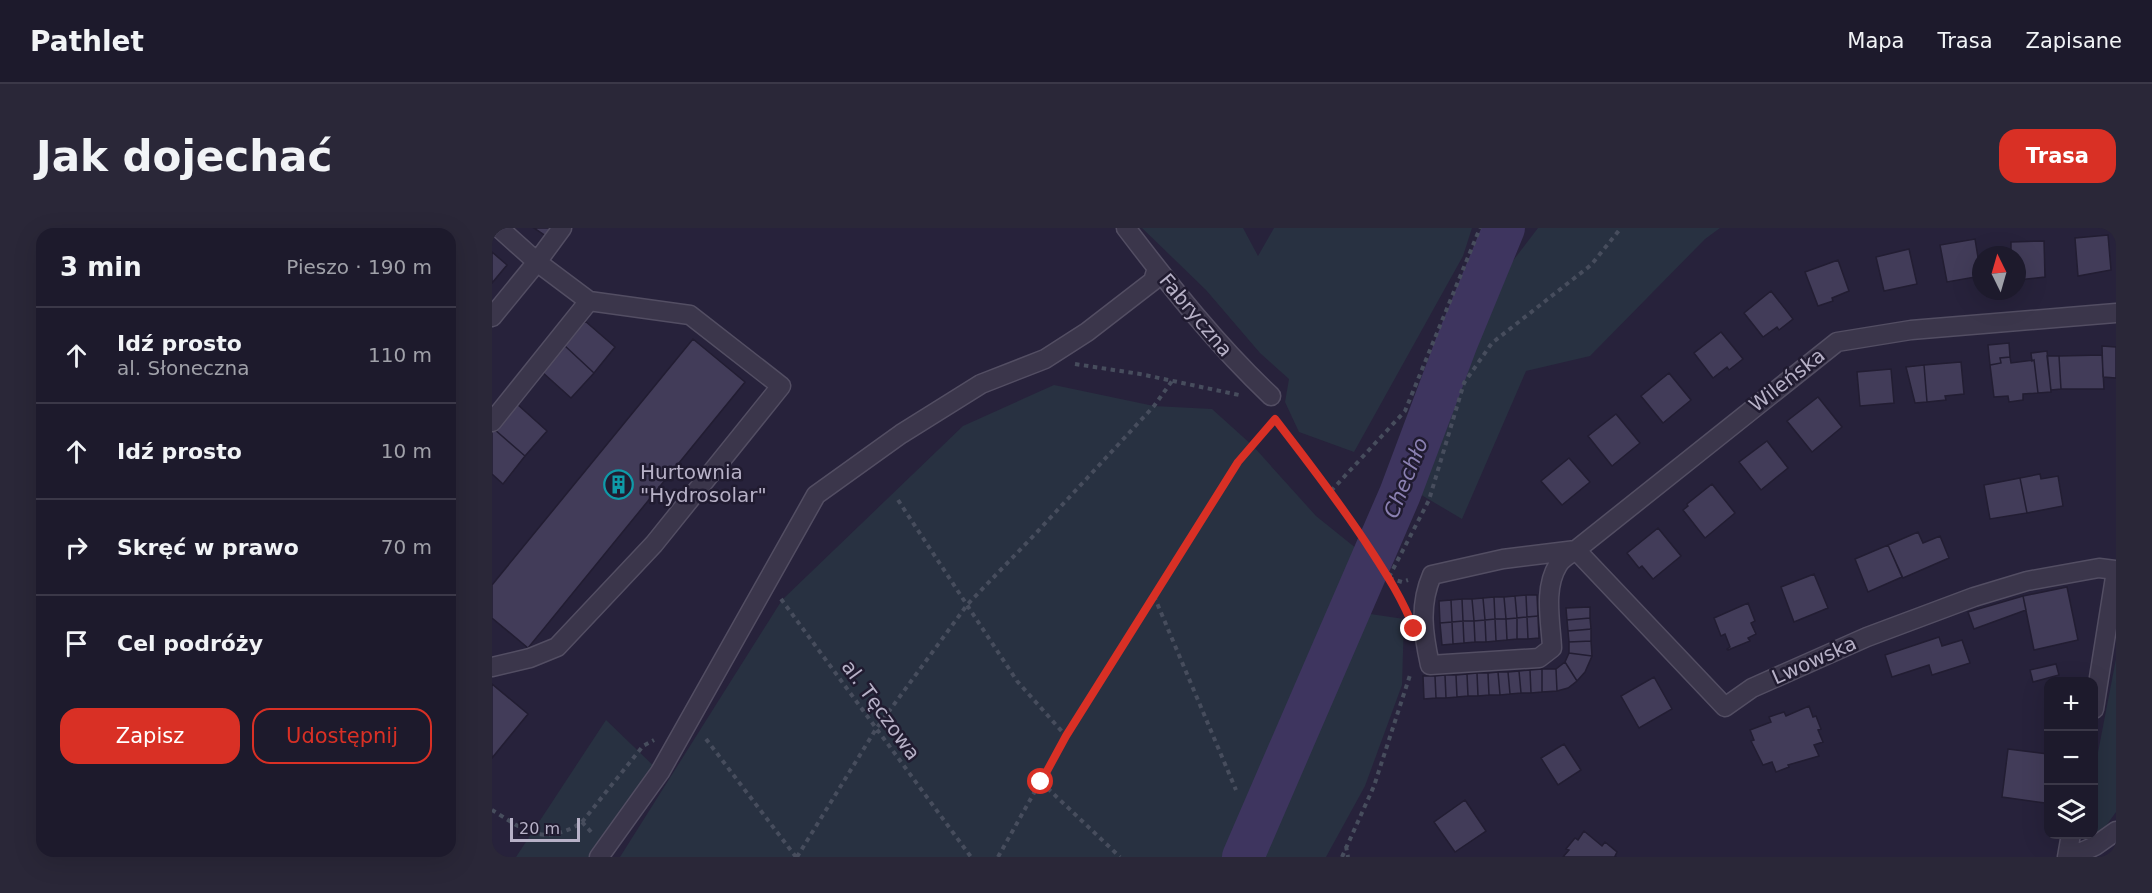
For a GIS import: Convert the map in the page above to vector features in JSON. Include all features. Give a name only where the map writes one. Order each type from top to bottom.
[{"type":"street","points":[[492,667],[530,658],[556,647],[654,544],[781,386],[690,315],[589,301],[537,262],[499,228]]},
{"type":"street","points":[[492,317],[562,228]]},
{"type":"street","name":"Fabryczna","points":[[1126,228],[1156,268],[1234,361],[1271,396]]},
{"type":"street","points":[[599,857],[660,772],[816,495],[901,434],[981,384],[1045,359],[1087,332],[1153,281],[1156,268]]},
{"type":"street","points":[[492,422],[589,301]]},
{"type":"street","name":"Wileńska","points":[[1576,550],[1503,559],[1432,575],[1425,590],[1423,606],[1425,643],[1430,664],[1539,658],[1552,648],[1549,607],[1552,581],[1558,564],[1576,550],[1836,342],[1911,330],[2116,314]]},
{"type":"street","name":"Lwowska","points":[[1576,550],[1725,707],[1763,683],[1867,638],[1974,597],[2037,579],[2099,568],[2116,570]]},
{"type":"street","points":[[2098,685],[2116,570]]},
{"type":"street","points":[[2071,839],[2069,857],[2095,846],[2116,831]]},
{"type":"path","points":[[1331,491],[1405,411],[1480,228]]},
{"type":"path","points":[[1389,578],[1429,500],[1464,383],[1492,343],[1591,265],[1622,228]]},
{"type":"path","points":[[1045,359],[1245,396]]},
{"type":"path","points":[[706,739],[797,857],[876,729],[967,605],[1154,406],[1172,381]]},
{"type":"path","points":[[998,857],[1066,736],[1238,462],[1275,419],[1331,491],[1365,540],[1405,605]]},
{"type":"path","points":[[898,500],[1017,681],[1066,736]]},
{"type":"path","name":"al. Tęczowa","points":[[768,580],[971,857]]},
{"type":"path","points":[[1154,596],[1236,789]]},
{"type":"path","points":[[1342,857],[1374,786],[1412,668]]},
{"type":"path","points":[[492,810],[538,834],[575,828],[643,746],[686,726]]},
{"type":"path","points":[[1041,782],[1120,857]]},
{"type":"path","points":[[582,822],[587,826]]},
{"type":"path","points":[[1346,845],[1348,857]]},
{"type":"shaded area","points":[[1142,228],[1243,228],[1258,256],[1274,228],[1472,228],[1463,256],[1354,452],[1299,432],[1285,402],[1289,379],[1260,353],[1206,290]]},
{"type":"shaded area","points":[[1538,228],[1720,228],[1705,239],[1590,356],[1526,371],[1462,519],[1413,490],[1489,301],[1502,275]]},
{"type":"shaded area","points":[[1054,385],[1154,406],[1212,409],[1253,446],[1316,516],[1367,557],[1229,857],[620,857],[782,600],[963,426]]},
{"type":"shaded area","points":[[1357,612],[1404,619],[1402,685],[1365,786],[1326,857],[1256,857]]},
{"type":"shaded area","points":[[2116,659],[2116,812],[2098,837],[2098,752]]},
{"type":"shaded area","points":[[606,720],[660,772],[599,857],[516,857]]},
{"type":"building","points":[[534,228],[552,228],[546,236]]},
{"type":"building","points":[[2108,235],[2111,270],[2078,276],[2075,238]]},
{"type":"building","points":[[1975,239],[1976,246],[1972,246],[1972,278],[1947,282],[1940,245]]},
{"type":"building","points":[[2044,241],[2045,277],[2026,279],[2026,246],[2011,246],[2011,242]]},
{"type":"building","points":[[1909,249],[1917,284],[1884,291],[1876,257]]},
{"type":"building","points":[[492,252],[507,265],[492,283]]},
{"type":"building","points":[[1838,260],[1849,291],[1832,298],[1833,301],[1818,306],[1805,272]]},
{"type":"building","points":[[1771,291],[1793,319],[1779,330],[1777,327],[1763,337],[1744,313]]},
{"type":"building","points":[[585,321],[615,347],[594,373],[564,345]]},
{"type":"building","points":[[1721,332],[1743,359],[1729,370],[1727,367],[1713,378],[1694,353]]},
{"type":"building","name":"Hurtownia \"Hydrosolar\"","points":[[693,339],[745,382],[528,648],[492,618],[492,585]]},
{"type":"building","points":[[2009,343],[2010,357],[2000,358],[2001,363],[1990,365],[1988,345]]},
{"type":"building","points":[[564,345],[594,373],[571,398],[541,371]]},
{"type":"building","points":[[2102,346],[2116,347],[2116,378],[2103,377]]},
{"type":"building","points":[[2047,351],[2051,392],[2038,393],[2031,353]]},
{"type":"building","points":[[2102,355],[2104,389],[2061,389],[2059,356]]},
{"type":"building","points":[[2047,356],[2059,356],[2061,389],[2051,390]]},
{"type":"building","points":[[2010,357],[2011,363],[2034,360],[2038,393],[2023,394],[2023,400],[2009,402],[2008,396],[1994,397],[1990,365],[2001,363],[2000,358]]},
{"type":"building","points":[[1961,362],[1964,394],[1945,396],[1946,400],[1927,402],[1924,365]]},
{"type":"building","points":[[1924,365],[1927,402],[1915,403],[1906,367]]},
{"type":"building","points":[[1891,369],[1894,403],[1860,406],[1857,372]]},
{"type":"building","points":[[1669,373],[1691,400],[1663,423],[1641,396]]},
{"type":"building","points":[[1818,397],[1842,427],[1812,452],[1787,421]]},
{"type":"building","points":[[517,404],[547,431],[525,456],[494,429]]},
{"type":"building","points":[[1616,414],[1640,443],[1612,466],[1588,436]]},
{"type":"building","points":[[494,429],[525,456],[503,484],[492,474],[492,431]]},
{"type":"building","points":[[1767,441],[1788,468],[1761,490],[1739,462]]},
{"type":"building","points":[[1569,458],[1590,482],[1562,505],[1541,481]]},
{"type":"building","points":[[2040,474],[2041,479],[2058,476],[2063,506],[2027,513],[2020,478]]},
{"type":"building","points":[[2020,478],[2027,513],[1990,519],[1984,485]]},
{"type":"building","points":[[1712,484],[1735,513],[1705,538],[1683,510]]},
{"type":"building","points":[[1658,528],[1681,556],[1653,579],[1642,566],[1639,568],[1627,553]]},
{"type":"building","points":[[1918,532],[1923,543],[1940,536],[1949,558],[1903,578],[1888,545]]},
{"type":"building","points":[[1888,545],[1902,577],[1868,592],[1855,559]]},
{"type":"building","points":[[1814,574],[1828,608],[1794,622],[1781,587]]},
{"type":"building","points":[[2067,587],[2078,640],[2034,650],[2023,596]]},
{"type":"building","points":[[1526,595],[1537,595],[1538,616],[1527,617]]},
{"type":"building","points":[[1526,595],[1527,617],[1517,618],[1515,596]]},
{"type":"building","points":[[1515,596],[1517,618],[1506,619],[1504,597]]},
{"type":"building","points":[[2023,596],[2026,610],[1974,629],[1968,612]]},
{"type":"building","points":[[1494,597],[1504,597],[1506,619],[1495,619]]},
{"type":"building","points":[[1494,597],[1495,619],[1485,620],[1483,598]]},
{"type":"building","points":[[1483,598],[1485,620],[1474,621],[1472,599]]},
{"type":"building","points":[[1462,599],[1472,599],[1474,621],[1463,621]]},
{"type":"building","points":[[1462,599],[1463,621],[1452,622],[1451,600]]},
{"type":"building","points":[[1451,600],[1452,622],[1440,623],[1439,601]]},
{"type":"building","points":[[1748,603],[1755,621],[1751,623],[1756,634],[1748,638],[1750,641],[1728,650],[1730,647],[1725,634],[1721,636],[1714,618]]},
{"type":"building","points":[[1590,607],[1590,618],[1567,620],[1566,608]]},
{"type":"building","points":[[1538,616],[1539,638],[1528,639],[1527,617]]},
{"type":"building","points":[[1527,617],[1528,639],[1517,639],[1517,618]]},
{"type":"building","points":[[1517,618],[1517,639],[1507,640],[1506,619]]},
{"type":"building","points":[[1590,618],[1591,629],[1568,631],[1567,620]]},
{"type":"building","points":[[1495,619],[1506,619],[1507,640],[1496,641]]},
{"type":"building","points":[[1495,619],[1496,641],[1486,642],[1485,620]]},
{"type":"building","points":[[1485,620],[1486,642],[1475,642],[1474,621]]},
{"type":"building","points":[[1463,621],[1464,643],[1453,644],[1452,622]]},
{"type":"building","points":[[1463,621],[1474,621],[1475,642],[1464,643]]},
{"type":"building","points":[[1452,622],[1453,644],[1442,645],[1440,623]]},
{"type":"building","points":[[1591,629],[1591,641],[1569,642],[1568,631]]},
{"type":"building","points":[[1939,637],[1942,646],[1962,640],[1970,663],[1932,675],[1929,665],[1892,677],[1885,655]]},
{"type":"building","points":[[1591,641],[1592,656],[1569,653],[1569,642]]},
{"type":"building","points":[[1569,653],[1592,656],[1585,672],[1577,681],[1565,662]]},
{"type":"building","points":[[1565,662],[1577,681],[1568,688],[1557,691],[1556,669]]},
{"type":"building","points":[[2056,664],[2059,675],[2044,677],[2044,679],[2033,682],[2030,670]]},
{"type":"building","points":[[1542,669],[1542,692],[1531,693],[1530,670]]},
{"type":"building","points":[[1542,669],[1556,669],[1557,691],[1542,692]]},
{"type":"building","points":[[1530,670],[1531,693],[1521,693],[1519,671]]},
{"type":"building","points":[[1519,671],[1521,693],[1510,694],[1508,672]]},
{"type":"building","points":[[1498,672],[1500,695],[1489,695],[1488,673]]},
{"type":"building","points":[[1498,672],[1508,672],[1510,694],[1500,695]]},
{"type":"building","points":[[1477,673],[1478,696],[1468,696],[1467,674]]},
{"type":"building","points":[[1477,673],[1488,673],[1489,695],[1478,696]]},
{"type":"building","points":[[1467,674],[1468,696],[1457,697],[1456,675]]},
{"type":"building","points":[[1445,675],[1446,698],[1436,698],[1435,676]]},
{"type":"building","points":[[1445,675],[1456,675],[1457,697],[1446,698]]},
{"type":"building","points":[[1423,676],[1435,676],[1436,698],[1424,699]]},
{"type":"building","points":[[1654,677],[1672,709],[1639,728],[1621,696]]},
{"type":"building","points":[[492,684],[528,714],[492,758]]},
{"type":"building","points":[[1809,706],[1821,729],[1818,730],[1823,742],[1814,745],[1819,756],[1788,765],[1789,767],[1776,772],[1772,762],[1763,765],[1751,741],[1754,740],[1750,730],[1771,722],[1769,717],[1784,712],[1786,716]]},
{"type":"building","points":[[1564,744],[1581,770],[1558,785],[1541,758]]},
{"type":"building","points":[[2008,749],[2044,754],[2044,803],[2002,797]]},
{"type":"building","points":[[1465,800],[1486,831],[1455,852],[1434,822]]},
{"type":"building","points":[[1584,831],[1602,846],[1605,842],[1617,852],[1616,857],[1563,857],[1569,850],[1566,849],[1575,838],[1578,840]]},
{"type":"waterway","name":"Chechło","points":[[1243,857],[1400,494],[1457,342],[1504,228]]},
{"type":"waterway","points":[[1447,333],[1457,342]]},
{"type":"waterway","points":[[1352,571],[1362,582]]},
{"type":"place","name":"Hurtownia \"Hydrosolar\"","points":[[619,484]]},
{"type":"route","points":[[1041,782],[1066,736],[1238,462],[1275,419],[1331,491],[1365,540],[1405,605],[1414,629]]}]
